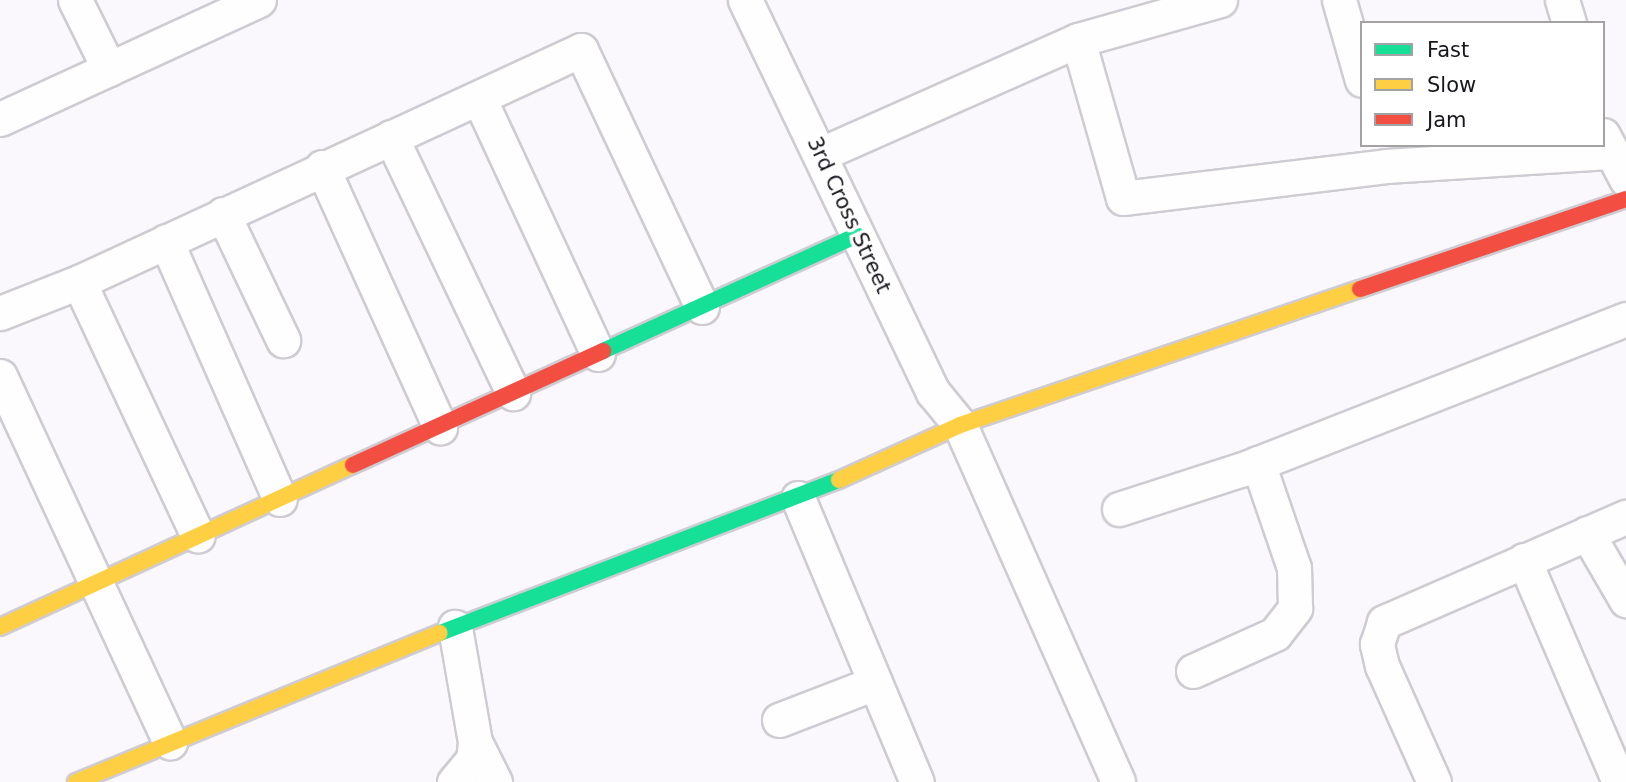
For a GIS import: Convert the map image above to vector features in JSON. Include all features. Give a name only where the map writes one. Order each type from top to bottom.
[{"type":"street","points":[[75,0],[109,69]]},
{"type":"street","points":[[0,119],[258,0]]},
{"type":"street","name":"3rd Cross Street","points":[[745,0],[933,392],[960,425],[1118,782]]},
{"type":"street","points":[[821,155],[1078,40],[1220,0]]},
{"type":"street","points":[[1339,0],[1360,73]]},
{"type":"street","points":[[1562,0],[1568,21]]},
{"type":"street","points":[[1078,40],[1123,198],[1383,156],[1613,155]]},
{"type":"street","points":[[0,313],[79,282],[322,167],[480,100],[581,50],[702,307]]},
{"type":"street","points":[[480,100],[598,354]]},
{"type":"street","points":[[391,137],[513,393]]},
{"type":"street","points":[[322,167],[440,427]]},
{"type":"street","points":[[76,782],[455,627],[798,498],[960,425],[1626,198]]},
{"type":"street","points":[[223,214],[283,340]]},
{"type":"street","points":[[0,627],[857,235]]},
{"type":"street","points":[[166,242],[280,499]]},
{"type":"street","points":[[79,282],[198,536]]},
{"type":"street","points":[[1119,509],[1258,463],[1626,320]]},
{"type":"street","points":[[0,376],[170,743]]},
{"type":"street","points":[[1193,671],[1275,635],[1295,608],[1294,568],[1258,463]]},
{"type":"street","points":[[798,498],[917,782]]},
{"type":"street","points":[[1434,782],[1382,666],[1378,632],[1397,613],[1626,517]]},
{"type":"street","points":[[1587,533],[1626,600]]},
{"type":"street","points":[[1524,559],[1619,782]]},
{"type":"street","points":[[455,627],[475,742],[495,782]]},
{"type":"street","points":[[779,720],[875,683]]},
{"type":"street","points":[[454,782],[472,759],[475,742]]},
{"type":"traffic: fast","points":[[603,351],[857,235]]},
{"type":"traffic: fast","points":[[440,633],[839,480]]},
{"type":"traffic: slow","points":[[839,480],[960,425],[1360,289]]},
{"type":"traffic: slow","points":[[0,627],[353,465]]},
{"type":"traffic: slow","points":[[76,782],[440,633]]},
{"type":"traffic: jam","points":[[1360,289],[1626,199]]},
{"type":"traffic: jam","points":[[353,465],[603,351]]}]
